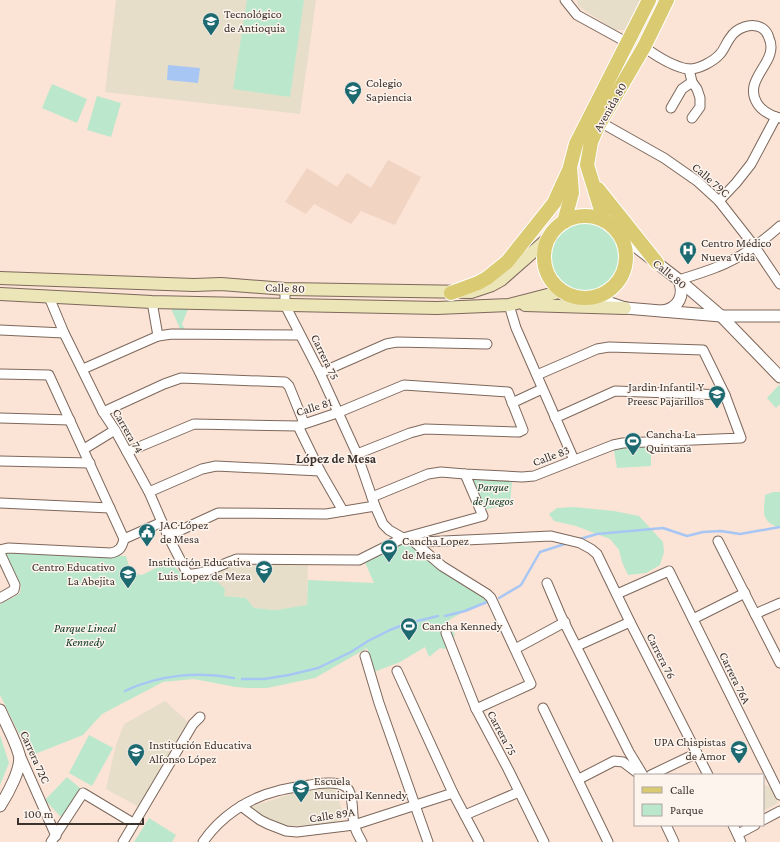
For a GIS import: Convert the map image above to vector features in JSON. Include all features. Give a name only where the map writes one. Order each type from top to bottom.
[{"type":"main road","name":"Avenida 80","points":[[564,222],[572,193],[570,167],[573,151],[580,134],[649,0]]},
{"type":"main road","name":"Avenida 80","points":[[604,220],[587,165],[591,142],[600,122],[644,47],[667,0]]},
{"type":"main road","points":[[451,293],[478,283],[487,278],[507,262],[554,203],[570,167]]},
{"type":"main road","points":[[593,182],[657,263]]},
{"type":"main road","points":[[591,216],[604,220],[618,233],[625,248],[626,256],[623,272],[614,286],[600,295],[592,297],[577,296],[563,291],[552,280],[546,266],[545,251],[550,236],[564,222],[577,217],[591,216]]},
{"type":"main road","name":"Calle 80","points":[[0,278],[194,285],[221,284],[285,288],[451,293],[471,292],[481,290],[501,280],[550,236]]},
{"type":"main road","name":"Calle 80","points":[[0,294],[152,302],[437,308],[509,305],[563,291]]},
{"type":"main road","points":[[509,305],[625,308]]},
{"type":"street","points":[[565,0],[577,15],[628,43]]},
{"type":"street","points":[[644,47],[667,61],[689,69],[698,67],[718,56],[732,36],[740,29],[752,26],[760,27],[765,31],[770,41],[771,52],[753,86],[753,93],[755,100],[761,109],[778,118],[751,164],[719,201]]},
{"type":"street","points":[[689,69],[692,82],[697,89],[700,98],[700,107],[692,118]]},
{"type":"street","points":[[672,108],[682,88],[692,82]]},
{"type":"street","name":"Calle 79C","points":[[600,122],[664,158],[697,181],[719,201],[780,284]]},
{"type":"street","points":[[661,311],[670,310],[678,302],[682,292],[679,280],[718,267],[755,248],[780,226]]},
{"type":"street","name":"Calle 80","points":[[618,233],[679,280],[721,316],[780,377]]},
{"type":"street","name":"Carrera 75","points":[[285,288],[285,305],[320,373],[357,454],[375,506],[383,524],[388,530],[403,538]]},
{"type":"street","name":"Carrera 74","points":[[49,297],[64,332],[103,412],[115,430],[148,492],[184,570],[189,574],[197,574],[237,559],[359,560],[403,538]]},
{"type":"street","points":[[592,297],[625,308],[721,316],[780,316]]},
{"type":"street","points":[[152,302],[158,336]]},
{"type":"street","points":[[509,305],[516,328],[574,460]]},
{"type":"street","points":[[0,330],[64,332]]},
{"type":"street","points":[[83,369],[158,336],[172,334],[300,335]]},
{"type":"street","points":[[320,373],[386,344],[397,342],[487,344]]},
{"type":"street","points":[[537,375],[597,349],[703,350],[725,395],[615,391],[555,418]]},
{"type":"street","points":[[0,374],[49,375],[124,539],[123,546],[118,551],[111,553],[8,548],[0,550]]},
{"type":"street","points":[[103,412],[159,386],[181,378],[288,384],[301,425],[320,471],[343,511]]},
{"type":"street","name":"Calle 81","points":[[127,452],[194,424],[301,425],[337,413],[404,385],[508,392],[512,403]]},
{"type":"street","points":[[357,454],[425,429],[519,432],[523,430],[512,403],[542,389]]},
{"type":"street","name":"Calle 83","points":[[372,497],[428,474],[440,472],[522,477],[534,476],[623,443],[741,438],[725,395]]},
{"type":"street","points":[[0,418],[70,420]]},
{"type":"street","points":[[84,449],[115,430]]},
{"type":"street","points":[[0,461],[90,463]]},
{"type":"street","points":[[148,492],[202,469],[216,466],[320,471]]},
{"type":"street","points":[[403,538],[483,516],[465,474]]},
{"type":"street","points":[[0,502],[110,508]]},
{"type":"street","points":[[168,536],[218,513],[326,514],[375,506]]},
{"type":"street","points":[[124,539],[162,522]]},
{"type":"street","name":"Carrera 76","points":[[413,540],[421,542],[462,541],[551,536],[580,543],[591,549],[597,554],[708,774]]},
{"type":"street","points":[[403,538],[413,540],[442,566],[491,598],[531,684],[476,709]]},
{"type":"street","points":[[718,541],[780,663]]},
{"type":"street","points":[[0,553],[15,585],[14,590],[0,598]]},
{"type":"street","name":"Carrera 76A","points":[[617,594],[669,571],[777,782],[780,795]]},
{"type":"street","points":[[547,583],[564,622],[641,774]]},
{"type":"street","points":[[693,619],[745,593]]},
{"type":"street","points":[[756,614],[780,603]]},
{"type":"street","points":[[515,649],[564,622]]},
{"type":"street","points":[[577,646],[630,622]]},
{"type":"street","name":"Carrera 75","points":[[446,633],[476,709],[544,842]]},
{"type":"street","points":[[365,656],[379,703],[416,804],[428,842]]},
{"type":"street","points":[[397,671],[453,793],[479,842]]},
{"type":"street","points":[[543,708],[579,779],[608,842]]},
{"type":"street","name":"Carrera 72C","points":[[0,710],[54,839]]},
{"type":"street","points":[[123,842],[193,724],[200,717]]},
{"type":"street","points":[[653,774],[697,753]]},
{"type":"street","points":[[0,806],[12,786],[18,768],[20,755]]},
{"type":"street","points":[[579,779],[614,760],[623,762],[641,774]]},
{"type":"street","points":[[764,778],[777,782]]},
{"type":"street","points":[[203,842],[224,818],[241,806],[276,791],[323,783],[340,784],[346,787],[350,792],[354,825],[354,842]]},
{"type":"street","points":[[465,815],[519,792]]},
{"type":"street","points":[[54,839],[82,793],[133,823]]},
{"type":"street","name":"Calle 89A","points":[[241,806],[260,820],[286,831],[314,830],[354,825],[453,793]]},
{"type":"street","points":[[764,819],[780,811]]},
{"type":"street","points":[[354,825],[362,842]]},
{"type":"street","points":[[666,826],[674,842]]},
{"type":"street","points":[[733,826],[739,838],[754,826]]},
{"type":"shaded area","name":"Tecnológico de Antioquia","points":[[116,0],[316,0],[300,114],[105,92]]},
{"type":"shaded area","points":[[577,0],[640,0],[625,30],[615,30],[578,6]]},
{"type":"shaded area","points":[[388,160],[421,177],[395,225],[361,211],[351,224],[314,204],[306,214],[285,202],[307,168],[337,187],[347,173],[371,188]]},
{"type":"shaded area","name":"Institución Educativa Luis Lopez de Meza","points":[[231,563],[308,563],[307,605],[276,610],[254,608],[246,598],[224,596],[208,573]]},
{"type":"shaded area","name":"Institución Educativa Alfonso López","points":[[165,701],[188,722],[139,807],[106,789],[116,745],[124,724]]},
{"type":"shaded area","points":[[764,784],[771,788],[778,803],[764,810]]},
{"type":"shaded area","name":"Escuela Municipal Kennedy","points":[[332,786],[337,792],[344,818],[328,825],[286,826],[266,820],[247,808],[307,789]]},
{"type":"green space","points":[[247,0],[304,0],[290,97],[233,89]]},
{"type":"green space","points":[[52,84],[87,99],[77,123],[42,108]]},
{"type":"green space","points":[[97,96],[121,103],[111,137],[87,130]]},
{"type":"green space","points":[[579,222],[593,222],[606,228],[615,237],[619,243],[621,257],[619,271],[611,282],[600,290],[593,292],[579,292],[572,290],[561,282],[553,271],[551,264],[551,250],[553,243],[561,232],[572,224]]},
{"type":"green space","points":[[189,307],[182,324],[185,330],[180,329],[171,308]]},
{"type":"green space","points":[[779,385],[780,405],[776,408],[767,398]]},
{"type":"green space","name":"Cancha La Quintana","points":[[613,445],[651,446],[651,466],[617,468]]},
{"type":"green space","name":"Parque de Juegos","points":[[473,480],[512,481],[510,504],[483,510]]},
{"type":"green space","points":[[773,492],[780,492],[780,528],[766,519],[764,512],[765,495]]},
{"type":"green space","points":[[574,507],[614,511],[639,516],[663,542],[664,552],[660,565],[646,573],[628,575],[622,562],[619,550],[610,539],[576,526],[554,521],[549,514],[557,508]]},
{"type":"green space","name":"Parque Lineal Kennedy","points":[[402,543],[412,545],[441,571],[484,597],[487,602],[465,611],[449,620],[455,635],[445,649],[440,648],[429,657],[425,647],[400,662],[374,672],[367,648],[315,678],[267,688],[236,687],[194,679],[163,682],[102,714],[83,735],[30,756],[0,695],[0,604],[20,593],[21,585],[5,553],[126,556],[131,573],[142,575],[169,561],[182,574],[189,578],[208,573],[225,589],[224,596],[246,598],[254,608],[276,610],[307,605],[308,580],[374,583],[364,560]]},
{"type":"green space","points":[[0,735],[9,763],[0,785]]},
{"type":"green space","points":[[89,735],[113,748],[92,786],[69,773]]},
{"type":"green space","points":[[67,777],[81,789],[61,817],[45,800]]},
{"type":"green space","points":[[149,818],[176,835],[172,842],[134,842]]},
{"type":"water","points":[[168,65],[200,68],[198,83],[167,80]]},
{"type":"waterway","points":[[580,539],[597,534],[663,528],[687,536],[703,532],[721,531],[740,534],[780,527]]},
{"type":"waterway","points":[[499,598],[521,585],[540,552],[568,543]]},
{"type":"waterway","points":[[445,616],[465,611],[487,602]]},
{"type":"waterway","points":[[242,679],[264,679],[318,668],[351,652],[368,641],[390,630],[405,624],[438,616]]},
{"type":"waterway","points":[[125,691],[151,681],[178,676],[206,675],[234,678]]},
{"type":"place","name":"Tecnológico de Antioquia","points":[[211,36]]},
{"type":"place","name":"Colegio Sapiencia","points":[[353,105]]},
{"type":"place","name":"Centro Médico Nueva Vida","points":[[688,265]]},
{"type":"place","name":"Jardin Infantil Y Preesc Pajarillos","points":[[717,409]]},
{"type":"place","name":"Cancha La Quintana","points":[[633,456]]},
{"type":"place","name":"JAC López de Mesa","points":[[147,547]]},
{"type":"place","name":"Cancha Lopez de Mesa","points":[[389,563]]},
{"type":"place","name":"Institución Educativa Luis Lopez de Meza","points":[[264,584]]},
{"type":"place","name":"Centro Educativo La Abejita","points":[[128,589]]},
{"type":"place","name":"Cancha Kennedy","points":[[409,641]]},
{"type":"place","name":"UPA Chispistas de Amor","points":[[739,764]]},
{"type":"place","name":"Institución Educativa Alfonso López","points":[[136,767]]},
{"type":"place","name":"Escuela Municipal Kennedy","points":[[301,803]]},
{"type":"district","name":"López de Mesa","points":[[336,458]]}]
